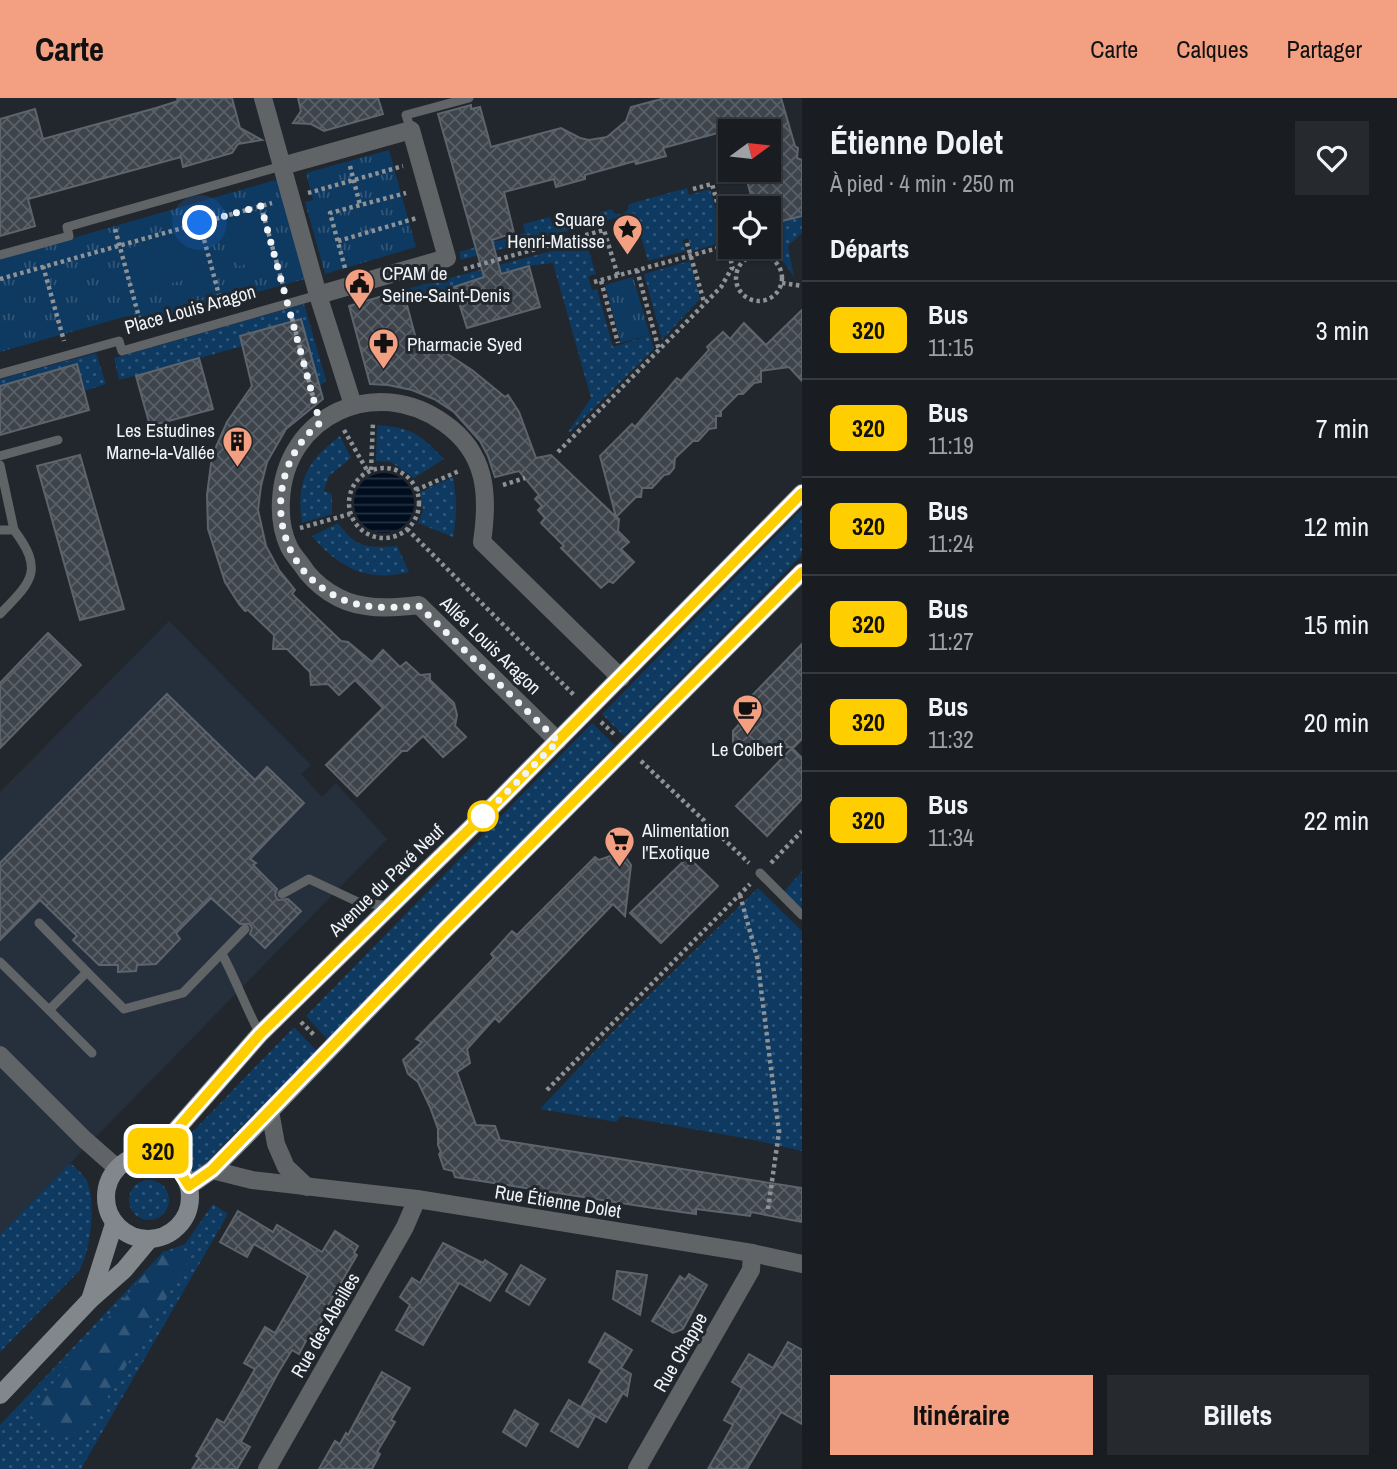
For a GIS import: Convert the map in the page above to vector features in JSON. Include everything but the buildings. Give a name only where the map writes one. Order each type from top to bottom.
[{"type":"main road","name":"Avenue du Pavé Neuf","points":[[154,1155],[260,1034],[558,741],[802,493]]},
{"type":"main road","points":[[189,1186],[212,1170],[444,931],[802,572]]},
{"type":"main road","points":[[154,1155],[175,1164],[189,1186],[190,1203],[185,1219],[170,1234],[149,1240],[132,1237],[114,1224],[106,1205],[106,1188],[117,1168],[133,1157],[154,1155]]},
{"type":"main road","points":[[90,1300],[114,1224]]},
{"type":"main road","points":[[0,1395],[90,1300],[124,1270],[149,1240]]},
{"type":"street","points":[[262,98],[318,295],[353,405]]},
{"type":"street","points":[[282,166],[411,130],[447,258]]},
{"type":"street","name":"Place Louis Aragon","points":[[318,295],[447,258]]},
{"type":"street","name":"Allée Louis Aragon","points":[[558,741],[419,606],[363,606],[330,593],[308,576],[288,546],[280,517],[282,482],[289,460],[310,431],[327,418],[353,405],[373,402],[406,403],[428,411],[457,432],[477,462],[486,489],[482,542],[621,678]]},
{"type":"street","points":[[0,1056],[83,1139],[117,1168]]},
{"type":"street","points":[[270,1111],[276,1144],[286,1167],[307,1187]]},
{"type":"street","name":"Rue Étienne Dolet","points":[[212,1170],[252,1180],[417,1199],[752,1253],[802,1264]]},
{"type":"street","name":"Rue des Abeilles","points":[[267,1469],[405,1227],[417,1199]]},
{"type":"street","name":"Rue Chappe","points":[[637,1469],[751,1270],[752,1253]]},
{"type":"lane","points":[[411,130],[406,115],[469,98]]},
{"type":"lane","points":[[0,255],[69,236],[67,227],[282,166]]},
{"type":"lane","name":"Place Louis Aragon","points":[[0,374],[119,341],[122,351],[318,295]]},
{"type":"lane","points":[[0,456],[58,440]]},
{"type":"lane","points":[[0,466],[14,530],[26,545],[33,566],[27,585],[0,614]]},
{"type":"lane","points":[[0,530],[14,530]]},
{"type":"lane","points":[[760,873],[802,915]]},
{"type":"lane","points":[[282,894],[309,879],[358,901],[390,906]]},
{"type":"lane","points":[[39,923],[124,1009],[183,993],[245,929]]},
{"type":"lane","points":[[222,954],[241,988],[248,1013],[260,1034]]},
{"type":"lane","points":[[0,962],[92,1053]]},
{"type":"lane","points":[[49,1010],[87,972]]},
{"type":"path","points":[[345,149],[360,205]]},
{"type":"path","points":[[0,279],[420,161]]},
{"type":"path","points":[[693,189],[712,184],[718,206]]},
{"type":"path","points":[[191,192],[226,321]]},
{"type":"path","points":[[349,286],[330,214],[406,193]]},
{"type":"path","points":[[261,206],[288,303],[327,418],[369,471]]},
{"type":"path","points":[[338,241],[435,213]]},
{"type":"path","points":[[111,214],[147,344]]},
{"type":"path","points":[[447,258],[451,273],[604,230],[618,276]]},
{"type":"path","points":[[688,243],[705,303]]},
{"type":"path","points":[[37,244],[68,355]]},
{"type":"path","points":[[618,343],[597,282],[718,248]]},
{"type":"path","points":[[558,452],[721,287],[735,269],[741,264],[754,256],[769,257],[780,268],[782,283],[774,295],[761,301],[746,297],[737,285],[735,269],[732,259]]},
{"type":"path","points":[[637,270],[659,350]]},
{"type":"path","points":[[782,283],[802,286]]},
{"type":"path","points":[[369,471],[373,402]]},
{"type":"path","points":[[416,490],[477,462]]},
{"type":"path","points":[[395,469],[405,475],[416,490],[419,504],[417,516],[403,533],[393,538],[370,536],[360,530],[350,514],[349,496],[353,485],[369,471],[395,469]]},
{"type":"path","points":[[284,532],[350,514]]},
{"type":"path","points":[[547,1090],[802,831]]},
{"type":"path","points":[[740,894],[757,957],[779,1132],[768,1209]]},
{"type":"path","points":[[301,1022],[322,1044]]},
{"type":"shaded area","points":[[384,473],[405,482],[414,503],[405,524],[384,533],[363,524],[354,503],[363,482]]},
{"type":"shaded area","points":[[169,621],[311,765],[301,774],[322,797],[336,783],[387,839],[0,1235],[0,792]]},
{"type":"green space","points":[[389,150],[416,247],[325,274],[305,202],[313,200],[306,173]]},
{"type":"green space","points":[[279,179],[305,279],[136,325],[131,315],[0,352],[0,259]]},
{"type":"green space","points":[[687,188],[689,195],[710,189],[718,217],[718,244],[692,251],[688,238],[683,240],[686,251],[648,261],[634,213],[461,260],[459,252],[525,233],[523,224],[550,217],[553,226],[612,209],[614,213],[622,215],[629,204]]},
{"type":"green space","points":[[257,211],[270,258],[239,266],[226,220]]},
{"type":"green space","points":[[802,216],[802,233],[788,246],[794,277],[781,258],[781,222]]},
{"type":"green space","points":[[195,230],[206,274],[134,293],[123,250]]},
{"type":"green space","points":[[586,242],[596,274],[588,276],[592,290],[597,289],[613,347],[650,335],[654,349],[568,432],[591,398],[553,263],[529,266],[406,300],[403,290]]},
{"type":"green space","points":[[690,261],[700,299],[662,340],[644,274]]},
{"type":"green space","points":[[633,277],[650,335],[621,343],[605,285]]},
{"type":"green space","points":[[304,304],[326,380],[320,386],[300,319],[240,336],[243,346],[119,380],[114,358]]},
{"type":"green space","points":[[96,353],[106,384],[84,391],[76,364],[0,386],[0,379]]},
{"type":"green space","points":[[377,425],[408,430],[444,459],[414,478],[391,462],[376,461]]},
{"type":"green space","points":[[340,436],[351,458],[329,476],[324,491],[332,494],[332,514],[302,523],[301,495],[306,473],[319,454]]},
{"type":"green space","points":[[453,477],[456,507],[453,537],[418,523],[423,511],[420,492]]},
{"type":"green space","points":[[802,509],[802,555],[624,736],[602,714]]},
{"type":"green space","points":[[338,523],[363,545],[397,546],[409,572],[394,575],[367,574],[343,564],[312,536]]},
{"type":"green space","points":[[592,723],[615,745],[327,1039],[306,1016]]},
{"type":"green space","points":[[802,871],[802,908],[784,892]]},
{"type":"green space","points":[[758,888],[802,931],[802,1151],[621,1116],[616,1122],[540,1109],[624,1020]]},
{"type":"green space","points":[[294,1027],[317,1051],[195,1174],[174,1151]]},
{"type":"green space","points":[[70,1163],[85,1178],[92,1204],[91,1229],[83,1263],[79,1271],[0,1352],[0,1235]]},
{"type":"green space","points":[[149,1180],[163,1186],[169,1200],[163,1214],[149,1220],[135,1214],[129,1200],[135,1186]]},
{"type":"green space","points":[[213,1204],[228,1214],[81,1469],[0,1469],[0,1425],[163,1252],[185,1244]]},
{"type":"green space","points":[[163,1252],[192,1255],[91,1425],[60,1439],[31,1416],[50,1387]]},
{"type":"bus line","name":"320","points":[[802,493],[499,800],[260,1034],[154,1155],[175,1164],[189,1186],[212,1170],[444,931],[802,572]]},
{"type":"place","name":"Square Henri-Matisse","points":[[628,257]]},
{"type":"place","name":"CPAM de Seine-Saint-Denis","points":[[359,311]]},
{"type":"place","name":"Pharmacie Syed","points":[[384,371]]},
{"type":"place","name":"Les Estudines Marne-la-Vallée","points":[[238,468]]},
{"type":"place","name":"Le Colbert","points":[[747,737]]},
{"type":"place","name":"Alimentation l'Exotique","points":[[619,868]]},
{"type":"route","points":[[200,223],[261,206],[320,423],[310,431],[289,460],[282,482],[280,517],[288,546],[308,576],[330,593],[363,606],[419,606],[558,741],[499,800],[481,818],[483,816]]}]
